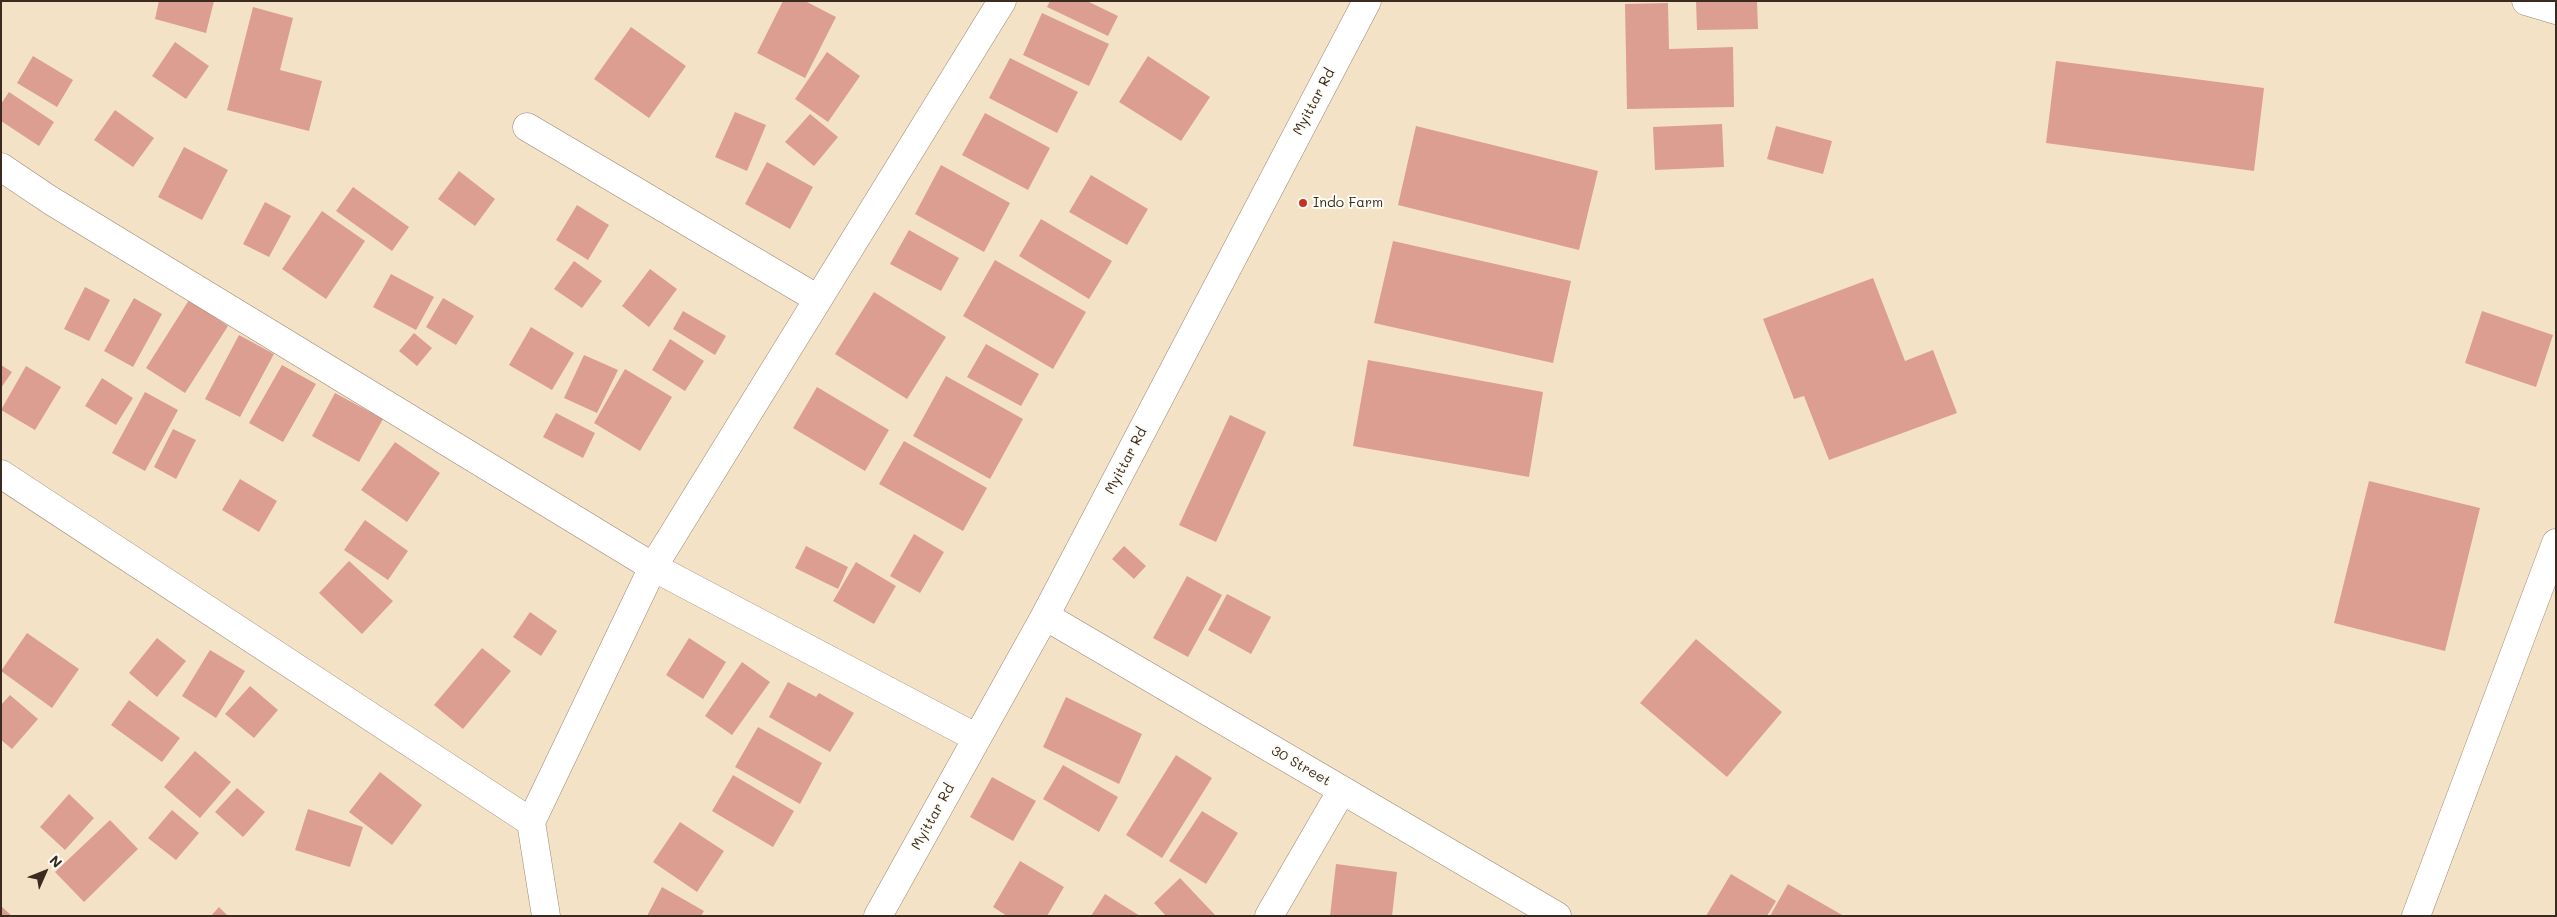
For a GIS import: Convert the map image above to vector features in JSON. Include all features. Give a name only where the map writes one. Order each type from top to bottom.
[{"type":"main road","points":[[546,916],[530,822],[653,567],[1002,1]]},
{"type":"main road","name":"Myittar Rd","points":[[878,916],[1045,616],[1367,1]]},
{"type":"main road","points":[[2526,1],[2556,10]]},
{"type":"main road","points":[[527,128],[818,299]]},
{"type":"main road","points":[[1,168],[58,205],[653,567],[977,738]]},
{"type":"main road","points":[[1,474],[530,822]]},
{"type":"main road","points":[[2416,916],[2556,543]]},
{"type":"main road","name":"30 Street","points":[[1045,616],[1557,916]]},
{"type":"main road","points":[[1269,916],[1342,790]]},
{"type":"building","points":[[159,1],[214,1],[206,33],[155,19]]},
{"type":"building","points":[[783,1],[805,1],[836,17],[805,78],[757,53]]},
{"type":"building","points":[[1050,1],[1087,1],[1118,16],[1108,36],[1047,7]]},
{"type":"building","points":[[1696,1],[1757,1],[1758,29],[1697,30]]},
{"type":"building","points":[[1668,3],[1669,49],[1733,47],[1734,107],[1627,109],[1625,4]]},
{"type":"building","points":[[253,7],[293,18],[280,70],[322,81],[309,131],[227,110]]},
{"type":"building","points":[[1042,13],[1109,44],[1089,86],[1023,55]]},
{"type":"building","points":[[631,27],[686,66],[649,118],[594,79]]},
{"type":"building","points":[[175,42],[209,66],[186,99],[152,76]]},
{"type":"building","points":[[827,52],[860,76],[828,122],[795,99]]},
{"type":"building","points":[[33,56],[73,80],[57,107],[17,83]]},
{"type":"building","points":[[1148,56],[1210,97],[1181,141],[1119,102]]},
{"type":"building","points":[[1010,58],[1078,92],[1057,133],[989,98]]},
{"type":"building","points":[[2056,61],[2264,88],[2254,171],[2046,143]]},
{"type":"building","points":[[9,92],[54,122],[39,146],[1,121],[1,104]]},
{"type":"building","points":[[115,110],[154,138],[133,167],[94,140]]},
{"type":"building","points":[[735,112],[766,125],[747,171],[715,157]]},
{"type":"building","points":[[985,113],[1050,148],[1028,190],[962,155]]},
{"type":"building","points":[[810,114],[838,137],[814,166],[785,142]]},
{"type":"building","points":[[1722,124],[1724,167],[1655,170],[1653,127]]},
{"type":"building","points":[[1416,126],[1598,171],[1579,250],[1398,205]]},
{"type":"building","points":[[1776,126],[1832,141],[1823,174],[1767,159]]},
{"type":"building","points":[[184,147],[228,170],[202,220],[158,197]]},
{"type":"building","points":[[767,162],[813,187],[790,229],[745,204]]},
{"type":"building","points":[[941,165],[1010,203],[984,252],[915,214]]},
{"type":"building","points":[[459,171],[495,199],[475,226],[438,199]]},
{"type":"building","points":[[1091,175],[1148,209],[1127,245],[1069,212]]},
{"type":"building","points":[[353,187],[409,227],[392,251],[336,211]]},
{"type":"building","points":[[265,202],[291,216],[269,257],[243,244]]},
{"type":"building","points":[[577,205],[609,225],[588,260],[556,240]]},
{"type":"building","points":[[322,211],[365,241],[326,299],[282,269]]},
{"type":"building","points":[[1041,219],[1112,261],[1089,299],[1019,256]]},
{"type":"building","points":[[909,230],[959,258],[941,291],[890,264]]},
{"type":"building","points":[[1393,241],[1571,281],[1553,363],[1374,323]]},
{"type":"building","points":[[995,260],[1086,312],[1053,369],[963,316]]},
{"type":"building","points":[[574,261],[602,281],[582,308],[554,289]]},
{"type":"building","points":[[650,269],[677,289],[649,327],[622,306]]},
{"type":"building","points":[[391,274],[434,297],[416,330],[373,307]]},
{"type":"building","points":[[1873,278],[1905,361],[1933,350],[1957,413],[1829,460],[1804,396],[1794,399],[1763,319]]},
{"type":"building","points":[[85,287],[110,300],[89,341],[64,329]]},
{"type":"building","points":[[874,292],[946,337],[907,399],[835,354]]},
{"type":"building","points":[[134,298],[162,314],[133,367],[104,351]]},
{"type":"building","points":[[443,298],[474,316],[456,345],[426,327]]},
{"type":"building","points":[[189,300],[228,326],[185,393],[146,368]]},
{"type":"building","points":[[683,311],[726,336],[715,355],[673,329]]},
{"type":"building","points":[[2482,311],[2553,335],[2536,387],[2465,363]]},
{"type":"building","points":[[531,327],[574,353],[552,390],[509,365]]},
{"type":"building","points":[[414,333],[432,348],[417,366],[399,351]]},
{"type":"building","points":[[239,335],[274,354],[240,417],[205,399]]},
{"type":"building","points":[[670,339],[704,361],[685,391],[652,370]]},
{"type":"building","points":[[986,344],[1039,374],[1021,406],[967,377]]},
{"type":"building","points":[[584,355],[618,370],[597,413],[564,398]]},
{"type":"building","points":[[1368,360],[1543,392],[1529,477],[1353,446]]},
{"type":"building","points":[[1,365],[12,372],[1,388]]},
{"type":"building","points":[[282,365],[316,384],[283,442],[249,423]]},
{"type":"building","points":[[26,366],[61,387],[35,430],[1,410]]},
{"type":"building","points":[[625,369],[672,397],[640,451],[594,423]]},
{"type":"building","points":[[946,376],[1023,419],[990,479],[913,436]]},
{"type":"building","points":[[102,378],[133,398],[116,425],[85,406]]},
{"type":"building","points":[[817,387],[889,430],[865,471],[793,428]]},
{"type":"building","points":[[145,392],[178,410],[145,471],[112,453]]},
{"type":"building","points":[[335,393],[383,419],[359,462],[312,436]]},
{"type":"building","points":[[556,413],[595,433],[583,458],[543,437]]},
{"type":"building","points":[[1230,415],[1266,432],[1216,542],[1179,525]]},
{"type":"building","points":[[173,429],[196,440],[176,479],[154,467]]},
{"type":"building","points":[[904,441],[987,488],[963,531],[879,484]]},
{"type":"building","points":[[395,442],[440,473],[407,522],[361,490]]},
{"type":"building","points":[[240,479],[277,501],[259,532],[222,510]]},
{"type":"building","points":[[2369,481],[2480,508],[2445,651],[2334,623]]},
{"type":"building","points":[[365,520],[408,551],[388,580],[344,550]]},
{"type":"building","points":[[914,534],[944,552],[920,593],[890,576]]},
{"type":"building","points":[[806,546],[848,567],[838,589],[795,568]]},
{"type":"building","points":[[1124,546],[1146,566],[1134,579],[1112,559]]},
{"type":"building","points":[[349,561],[393,601],[362,634],[319,593]]},
{"type":"building","points":[[856,562],[896,586],[874,624],[833,601]]},
{"type":"building","points":[[1187,576],[1222,595],[1188,657],[1153,638]]},
{"type":"building","points":[[1227,594],[1271,617],[1251,654],[1208,630]]},
{"type":"building","points":[[530,612],[557,631],[541,656],[513,637]]},
{"type":"building","points":[[27,633],[79,669],[52,708],[1,671]]},
{"type":"building","points":[[157,638],[186,661],[157,697],[129,673]]},
{"type":"building","points":[[689,638],[726,662],[703,699],[666,675]]},
{"type":"building","points":[[1696,639],[1782,712],[1727,777],[1640,703]]},
{"type":"building","points":[[482,648],[511,671],[463,729],[434,705]]},
{"type":"building","points":[[210,650],[245,671],[216,718],[182,696]]},
{"type":"building","points":[[742,662],[770,682],[732,735],[705,716]]},
{"type":"building","points":[[788,682],[816,697],[819,693],[854,713],[830,752],[769,717]]},
{"type":"building","points":[[250,686],[278,710],[254,738],[225,714]]},
{"type":"building","points":[[10,695],[38,719],[12,749],[1,740],[1,705]]},
{"type":"building","points":[[1066,697],[1142,734],[1119,784],[1043,747]]},
{"type":"building","points":[[129,700],[180,738],[162,762],[111,725]]},
{"type":"building","points":[[758,727],[822,763],[800,804],[735,767]]},
{"type":"building","points":[[195,751],[231,782],[200,818],[164,787]]},
{"type":"building","points":[[1176,755],[1212,778],[1162,858],[1126,835]]},
{"type":"building","points":[[1063,765],[1118,797],[1099,832],[1043,799]]},
{"type":"building","points":[[380,772],[422,805],[392,845],[349,812]]},
{"type":"building","points":[[733,775],[794,811],[773,847],[712,811]]},
{"type":"building","points":[[992,777],[1036,801],[1013,841],[970,817]]},
{"type":"building","points":[[237,788],[265,812],[243,837],[215,812]]},
{"type":"building","points":[[69,794],[94,818],[65,850],[40,827]]},
{"type":"building","points":[[308,809],[363,827],[350,867],[295,850]]},
{"type":"building","points":[[172,810],[199,833],[176,860],[148,838]]},
{"type":"building","points":[[1202,811],[1238,833],[1206,884],[1169,861]]},
{"type":"building","points":[[110,820],[138,849],[84,902],[55,872]]},
{"type":"building","points":[[680,822],[724,851],[697,892],[653,862]]},
{"type":"building","points":[[1020,861],[1064,887],[1047,916],[1007,916],[993,907]]},
{"type":"building","points":[[1336,864],[1397,872],[1392,916],[1330,916]]},
{"type":"building","points":[[1731,874],[1776,901],[1767,916],[1706,916]]},
{"type":"building","points":[[1180,878],[1215,915],[1166,916],[1154,903]]},
{"type":"building","points":[[1788,884],[1844,916],[1770,916]]},
{"type":"building","points":[[662,887],[704,911],[701,916],[647,916]]},
{"type":"building","points":[[1105,894],[1140,916],[1091,916]]},
{"type":"building","points":[[1,906],[12,916],[1,916]]},
{"type":"building","points":[[219,907],[228,916],[211,916]]},
{"type":"place","name":"Indo Farm","points":[[1303,203]]}]
